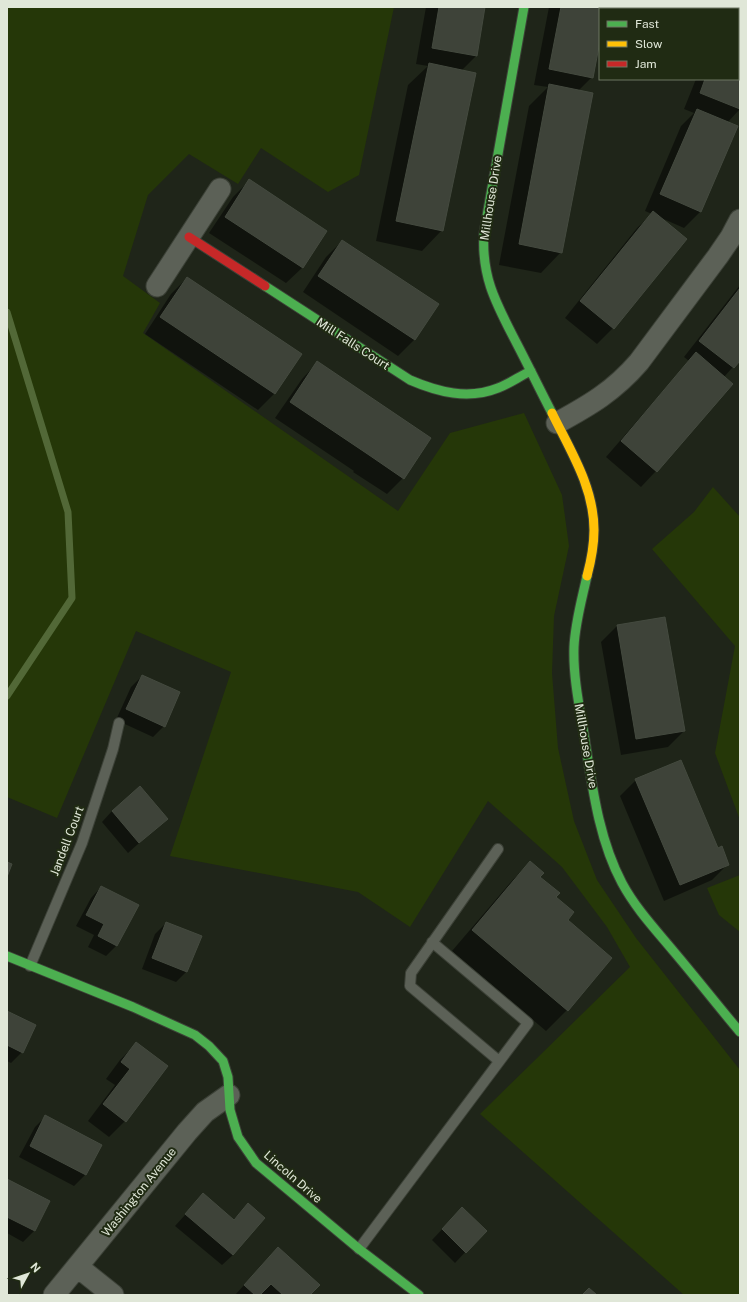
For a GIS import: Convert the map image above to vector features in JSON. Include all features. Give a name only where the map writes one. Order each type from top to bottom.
[{"type":"street","name":"Millhouse Drive","points":[[524,7],[485,226],[482,253],[486,276],[494,298],[583,475],[591,504],[594,531],[591,560],[574,646],[575,678],[597,811],[605,842],[618,874],[634,902],[740,1032]]},
{"type":"street","points":[[157,286],[220,189]]},
{"type":"street","points":[[557,424],[600,398],[625,378],[639,362],[718,256],[740,220]]},
{"type":"street","name":"Mill Falls Court","points":[[189,237],[410,380],[427,388],[444,393],[479,393],[497,388],[531,371]]},
{"type":"street","name":"Lincoln Drive","points":[[7,956],[133,1007],[194,1035],[209,1046],[223,1062],[228,1077],[230,1110],[238,1137],[256,1163],[359,1249],[419,1295]]},
{"type":"street","name":"Washington Avenue","points":[[54,1295],[187,1132],[205,1112],[229,1095]]},
{"type":"street","points":[[78,1267],[113,1295]]},
{"type":"lane","name":"Jandell Court","points":[[30,966],[82,843],[113,749],[119,723]]},
{"type":"lane","points":[[498,849],[411,973],[410,986],[499,1061]]},
{"type":"lane","points":[[359,1249],[528,1023],[432,942]]},
{"type":"green space","points":[[7,7],[394,7],[359,175],[328,192],[261,148],[238,184],[189,154],[148,195],[123,276],[160,303],[143,333],[398,511],[450,433],[524,413],[562,495],[569,546],[554,616],[552,673],[558,748],[574,821],[597,880],[636,938],[740,1070],[740,1295],[684,1295],[480,1114],[630,967],[607,927],[562,867],[488,801],[410,927],[358,892],[170,856],[231,672],[136,631],[57,818],[7,797]]},
{"type":"green space","points":[[713,487],[740,517],[740,820],[715,753],[735,646],[652,549],[694,512]]},
{"type":"green space","points":[[740,875],[740,932],[719,915],[707,888]]},
{"type":"building","points":[[439,7],[485,7],[477,56],[432,48]]},
{"type":"building","points":[[561,7],[607,7],[599,8],[599,46],[593,78],[549,69]]},
{"type":"building","points":[[740,32],[740,109],[700,93],[705,80],[739,80]]},
{"type":"building","points":[[429,63],[476,73],[443,231],[396,221]]},
{"type":"building","points":[[549,84],[593,93],[562,253],[519,244]]},
{"type":"building","points":[[697,109],[738,126],[701,212],[660,194]]},
{"type":"building","points":[[249,179],[327,231],[303,268],[225,217]]},
{"type":"building","points":[[653,211],[687,239],[614,329],[580,301]]},
{"type":"building","points":[[342,240],[439,304],[415,340],[318,276]]},
{"type":"building","points":[[187,277],[302,354],[275,394],[160,317]]},
{"type":"building","points":[[740,288],[740,361],[734,368],[699,341]]},
{"type":"building","points":[[696,352],[733,384],[657,472],[621,441]]},
{"type":"building","points":[[317,361],[431,438],[404,479],[290,402]]},
{"type":"building","points":[[665,617],[685,731],[636,739],[617,625]]},
{"type":"building","points":[[142,675],[180,692],[165,727],[126,709]]},
{"type":"building","points":[[681,760],[718,848],[722,846],[729,865],[680,885],[635,779]]},
{"type":"building","points":[[140,786],[168,819],[139,843],[112,811]]},
{"type":"building","points":[[530,861],[544,873],[540,877],[560,893],[556,897],[574,912],[568,920],[612,958],[568,1011],[472,930]]},
{"type":"building","points":[[7,862],[12,864],[7,877]]},
{"type":"building","points":[[101,886],[139,905],[117,946],[98,936],[104,924],[86,915]]},
{"type":"building","points":[[166,922],[202,936],[187,972],[152,958]]},
{"type":"building","points":[[7,1011],[36,1025],[23,1053],[7,1045]]},
{"type":"building","points":[[136,1042],[168,1066],[126,1122],[103,1104],[130,1069],[121,1062]]},
{"type":"building","points":[[45,1115],[102,1145],[86,1175],[30,1146]]},
{"type":"building","points":[[7,1179],[50,1201],[35,1231],[7,1217]]},
{"type":"building","points":[[203,1193],[234,1220],[248,1203],[265,1218],[233,1255],[185,1214]]},
{"type":"building","points":[[462,1207],[487,1231],[466,1253],[442,1229]]},
{"type":"building","points":[[278,1247],[320,1285],[310,1295],[283,1295],[271,1284],[260,1295],[255,1295],[244,1285]]},
{"type":"building","points":[[589,1288],[597,1295],[582,1295]]},
{"type":"waterway","points":[[7,312],[68,512],[72,598],[7,696]]},
{"type":"traffic: fast","points":[[524,7],[484,233],[485,264],[497,304],[552,413]]},
{"type":"traffic: fast","points":[[265,286],[410,380],[431,388],[453,393],[476,394],[487,392],[502,386],[531,371]]},
{"type":"traffic: fast","points":[[587,576],[576,629],[574,669],[593,791],[607,848],[622,883],[634,902],[740,1032]]},
{"type":"traffic: fast","points":[[7,956],[133,1007],[195,1035],[209,1046],[223,1061],[228,1077],[230,1110],[238,1137],[256,1163],[359,1249],[419,1295]]},
{"type":"traffic: slow","points":[[552,413],[580,469],[590,499],[593,514],[594,536],[587,576]]},
{"type":"traffic: jam","points":[[189,237],[265,286]]}]
